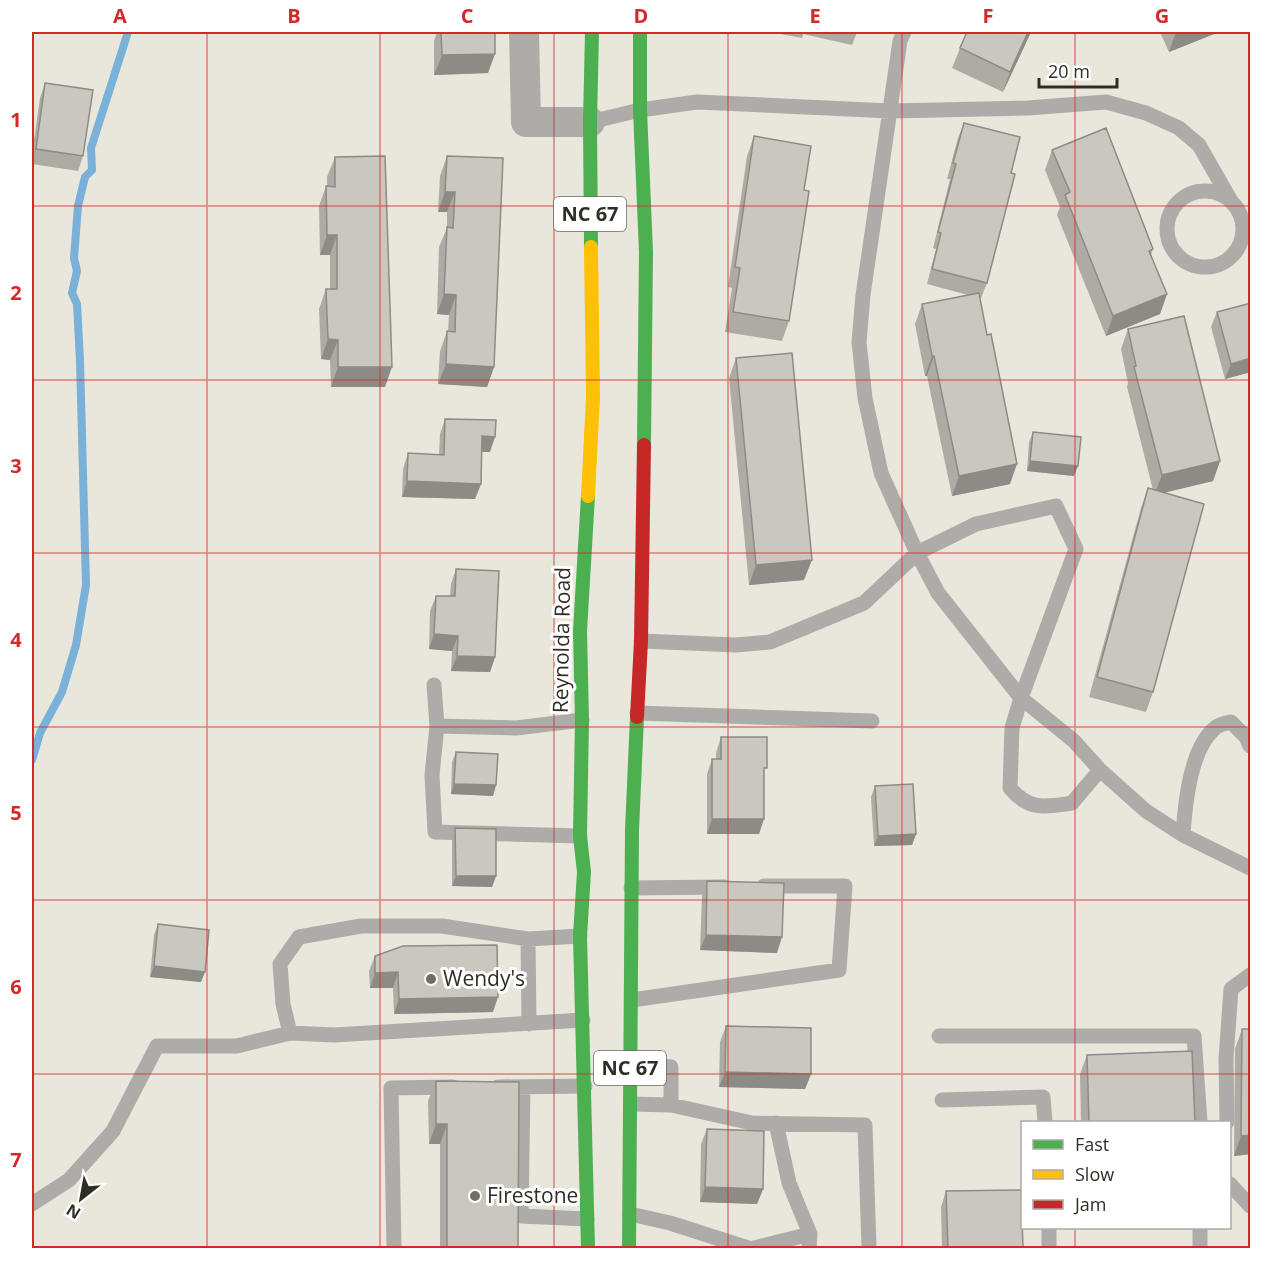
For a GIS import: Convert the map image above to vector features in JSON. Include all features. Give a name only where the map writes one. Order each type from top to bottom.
[{"type":"main road","name":"Reynolda Road","points":[[588,1248],[580,936],[584,872],[580,836],[582,720],[580,630],[593,396],[590,122],[592,32]]},
{"type":"main road","name":"NC 67","points":[[629,1248],[631,888],[641,641],[646,252],[640,110],[640,32]]},
{"type":"street","points":[[524,32],[526,122],[590,122]]},
{"type":"lane","points":[[904,32],[900,41],[863,295],[859,342],[865,398],[880,473],[938,593],[1021,698],[1074,741],[1100,770],[1146,811],[1184,835],[1251,868]]},
{"type":"lane","points":[[590,122],[640,110],[697,102],[891,111],[1028,108],[1106,102],[1146,113],[1179,128],[1199,145],[1238,211],[1242,223],[1242,236],[1237,248],[1229,258],[1206,267],[1182,260],[1168,240],[1166,228],[1169,215],[1175,205],[1184,196],[1208,191],[1220,194],[1231,201]]},
{"type":"lane","points":[[641,641],[736,645],[770,642],[864,603],[917,553],[976,524],[1056,506],[1076,549],[1012,728],[1011,788],[1017,797],[1039,808],[1072,803],[1100,770]]},
{"type":"lane","points":[[434,685],[437,726],[432,775],[435,831],[580,836]]},
{"type":"lane","points":[[637,713],[872,721]]},
{"type":"lane","points":[[437,726],[516,728],[582,720]]},
{"type":"lane","points":[[1184,835],[1185,807],[1199,747],[1215,727],[1231,722],[1246,737],[1251,746]]},
{"type":"lane","points":[[631,888],[845,886],[839,970],[632,1000]]},
{"type":"lane","points":[[290,1032],[283,1004],[280,964],[299,937],[362,926],[442,926],[528,939],[580,936]]},
{"type":"lane","points":[[528,939],[529,1024]]},
{"type":"lane","points":[[1227,1121],[1226,1059],[1231,989],[1251,975]]},
{"type":"lane","points":[[32,1204],[69,1180],[113,1131],[157,1046],[237,1046],[290,1032],[334,1035],[583,1020]]},
{"type":"lane","points":[[939,1036],[1194,1036],[1200,1121]]},
{"type":"lane","points":[[630,1063],[671,1066],[671,1105]]},
{"type":"lane","points":[[487,1087],[585,1086]]},
{"type":"lane","points":[[394,1248],[391,1088],[463,1087]]},
{"type":"lane","points":[[523,1087],[521,1216],[587,1219]]},
{"type":"lane","points":[[942,1100],[1043,1097],[1045,1121]]},
{"type":"lane","points":[[631,1104],[671,1105],[752,1123],[865,1125],[869,1248]]},
{"type":"lane","points":[[754,1248],[810,1241],[789,1184],[777,1123]]},
{"type":"lane","points":[[1231,1185],[1251,1206]]},
{"type":"lane","points":[[630,1214],[670,1223],[748,1248]]},
{"type":"lane","points":[[1049,1229],[1049,1248]]},
{"type":"lane","points":[[1200,1229],[1200,1248]]},
{"type":"building","points":[[441,32],[495,32],[495,54],[442,55]]},
{"type":"building","points":[[967,32],[1028,32],[1010,72],[960,48]]},
{"type":"building","points":[[45,83],[93,90],[83,156],[36,149]]},
{"type":"building","points":[[964,123],[1020,137],[1011,173],[1015,174],[987,283],[932,269],[941,233],[938,232],[956,164],[953,163]]},
{"type":"building","points":[[1106,128],[1153,249],[1149,251],[1167,294],[1113,316],[1065,195],[1070,192],[1052,150]]},
{"type":"building","points":[[754,136],[811,146],[804,190],[809,191],[789,321],[733,312],[740,268],[735,267]]},
{"type":"building","points":[[385,156],[392,367],[338,367],[338,340],[328,339],[326,289],[337,289],[337,235],[327,235],[326,186],[335,187],[335,157]]},
{"type":"building","points":[[447,156],[503,158],[494,367],[446,364],[447,331],[455,332],[456,295],[444,294],[447,227],[453,228],[455,192],[445,192]]},
{"type":"building","points":[[979,293],[987,335],[991,334],[1017,464],[959,476],[922,304]]},
{"type":"building","points":[[1251,303],[1251,358],[1231,364],[1217,312]]},
{"type":"building","points":[[1184,316],[1220,461],[1162,475],[1134,367],[1136,366],[1128,329]]},
{"type":"building","points":[[792,353],[812,560],[756,565],[736,358]]},
{"type":"building","points":[[445,419],[496,420],[495,437],[482,436],[481,484],[407,481],[408,453],[444,455]]},
{"type":"building","points":[[1033,432],[1081,437],[1078,466],[1030,461]]},
{"type":"building","points":[[1148,488],[1204,504],[1153,692],[1097,677]]},
{"type":"building","points":[[456,569],[499,571],[495,657],[457,656],[458,636],[434,634],[436,596],[455,596]]},
{"type":"building","points":[[721,737],[767,737],[767,768],[764,768],[764,819],[712,819],[712,759],[721,759]]},
{"type":"building","points":[[456,752],[498,754],[496,785],[454,784]]},
{"type":"building","points":[[913,784],[916,834],[878,836],[875,786]]},
{"type":"building","points":[[455,828],[496,829],[496,876],[456,876]]},
{"type":"building","points":[[707,881],[784,883],[782,937],[706,935]]},
{"type":"building","points":[[158,924],[209,930],[205,972],[154,966]]},
{"type":"building","name":"Wendy's","points":[[497,945],[498,997],[399,999],[398,972],[375,973],[375,956],[403,946]]},
{"type":"building","points":[[726,1026],[811,1028],[811,1074],[725,1072]]},
{"type":"building","points":[[1242,1029],[1251,1029],[1251,1135],[1241,1136]]},
{"type":"building","points":[[1192,1051],[1195,1121],[1089,1121],[1087,1055]]},
{"type":"building","name":"Firestone","points":[[436,1081],[519,1082],[518,1248],[447,1248],[447,1124],[436,1124]]},
{"type":"building","points":[[707,1129],[764,1131],[763,1189],[705,1187]]},
{"type":"building","points":[[1021,1190],[1023,1248],[948,1248],[946,1191]]},
{"type":"waterway","points":[[32,760],[40,733],[62,692],[76,645],[86,585],[80,361],[77,304],[72,293],[77,271],[74,258],[78,206],[85,177],[92,170],[91,148],[128,32]]},
{"type":"traffic: fast","points":[[591,247],[592,32]]},
{"type":"traffic: fast","points":[[640,32],[640,110],[646,252],[644,445]]},
{"type":"traffic: fast","points":[[588,496],[580,631],[582,720],[580,836],[584,872],[580,936],[588,1248]]},
{"type":"traffic: fast","points":[[629,1248],[632,830],[637,717]]},
{"type":"traffic: slow","points":[[588,496],[593,397],[591,247]]},
{"type":"traffic: jam","points":[[637,717],[641,641],[644,445]]},
{"type":"place","name":"Wendy's","points":[[431,979]]},
{"type":"place","name":"Firestone","points":[[475,1196]]}]
